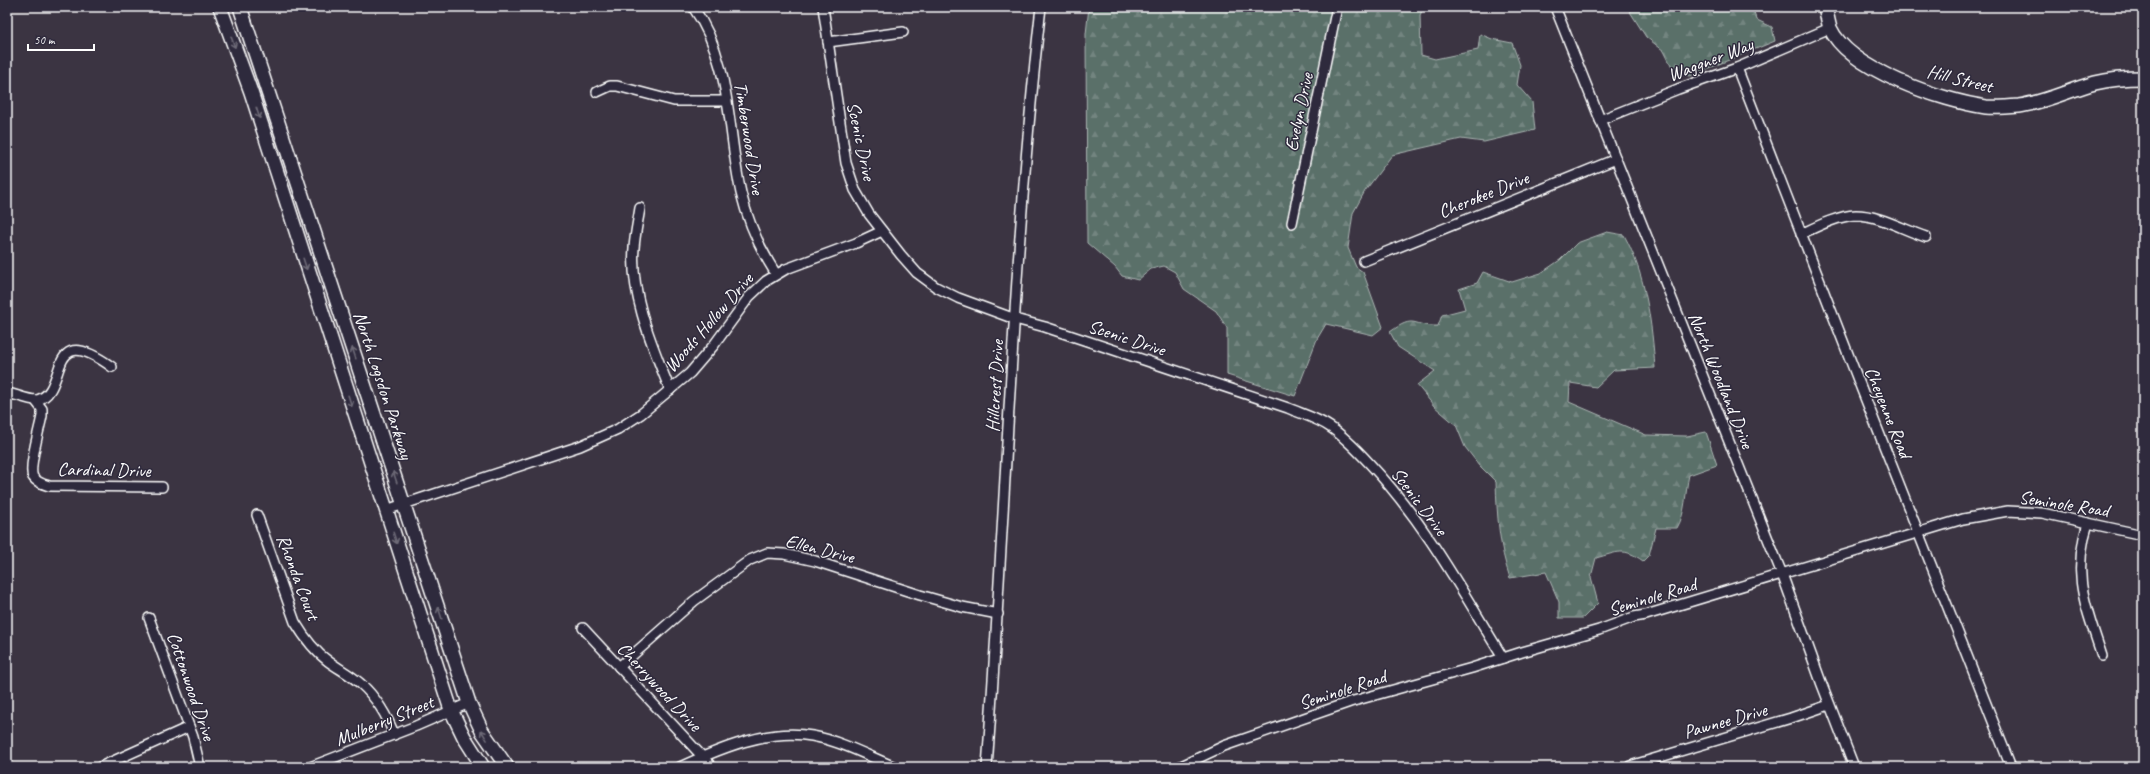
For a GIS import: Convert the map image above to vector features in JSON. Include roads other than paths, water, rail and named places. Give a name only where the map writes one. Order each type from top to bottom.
[{"type":"main road","name":"Hill Street","points":[[1825,7],[1830,28],[1850,52],[1880,73],[1950,99],[1987,107],[2020,106],[2095,83],[2126,78],[2143,78]]},
{"type":"main road","points":[[222,12],[241,10]]},
{"type":"main road","name":"North Logsdon Parkway","points":[[241,10],[469,703],[482,731],[507,767]]},
{"type":"main road","name":"North Logsdon Parkway","points":[[222,12],[248,82],[298,241],[451,710],[464,737],[483,767]]},
{"type":"street","name":"Timberwood Drive","points":[[693,7],[714,43],[722,74],[745,209],[760,245],[776,274]]},
{"type":"street","name":"Scenic Drive","points":[[822,7],[849,177],[861,202],[882,231],[918,273],[936,287],[958,298],[1015,319],[1045,327],[1288,408],[1317,419],[1330,426],[1352,445],[1381,476],[1416,520],[1503,658]]},
{"type":"street","name":"Hillcrest Drive","points":[[987,767],[998,614],[1025,153],[1041,7]]},
{"type":"street","name":"Evelyn Drive","points":[[1292,223],[1337,7]]},
{"type":"street","name":"North Woodland Drive","points":[[1555,7],[1782,574],[1829,705],[1854,767]]},
{"type":"street","name":"Waggner Way","points":[[1600,120],[1678,89],[1737,68],[1830,28]]},
{"type":"street","points":[[828,42],[903,32]]},
{"type":"street","name":"Cheyenne Road","points":[[1737,68],[2011,767]]},
{"type":"street","points":[[597,92],[610,86],[617,86],[674,101],[726,101]]},
{"type":"street","name":"Cherokee Drive","points":[[1364,261],[1616,159]]},
{"type":"street","points":[[640,208],[634,246],[637,286],[641,308],[670,390]]},
{"type":"street","points":[[1801,234],[1838,218],[1857,215],[1876,219],[1926,237]]},
{"type":"street","name":"Woods Hollow Drive","points":[[386,510],[403,503],[515,468],[606,436],[641,414],[699,364],[753,293],[776,274],[797,264],[856,243],[882,231]]},
{"type":"street","points":[[298,241],[315,235]]},
{"type":"street","points":[[7,393],[35,400],[42,398],[54,383],[60,361],[71,352],[86,352],[112,367]]},
{"type":"street","name":"Cardinal Drive","points":[[35,400],[42,409],[32,467],[33,477],[37,481],[49,486],[162,487]]},
{"type":"street","name":"Seminole Road","points":[[1179,767],[1209,751],[1310,715],[1418,682],[1472,668],[1963,519],[2008,511],[2042,513],[2088,522],[2143,536]]},
{"type":"street","name":"Rhonda Court","points":[[257,515],[295,622],[300,631],[320,655],[354,678],[369,692],[394,735]]},
{"type":"street","points":[[2088,522],[2080,562],[2080,579],[2083,598],[2102,656]]},
{"type":"street","name":"Ellen Drive","points":[[619,667],[694,601],[750,560],[767,553],[784,554],[815,561],[920,595],[962,607],[998,614]]},
{"type":"street","name":"Cottonwood Drive","points":[[149,618],[189,727],[200,767]]},
{"type":"street","name":"Cherrywood Drive","points":[[583,628],[712,767]]},
{"type":"street","name":"Mulberry Street","points":[[310,767],[394,735],[469,703]]},
{"type":"street","name":"Pawnee Drive","points":[[1630,766],[1791,718],[1829,705]]},
{"type":"street","points":[[100,767],[189,727]]},
{"type":"street","points":[[680,767],[702,756],[765,737],[782,735],[812,736],[845,746],[895,767]]}]
